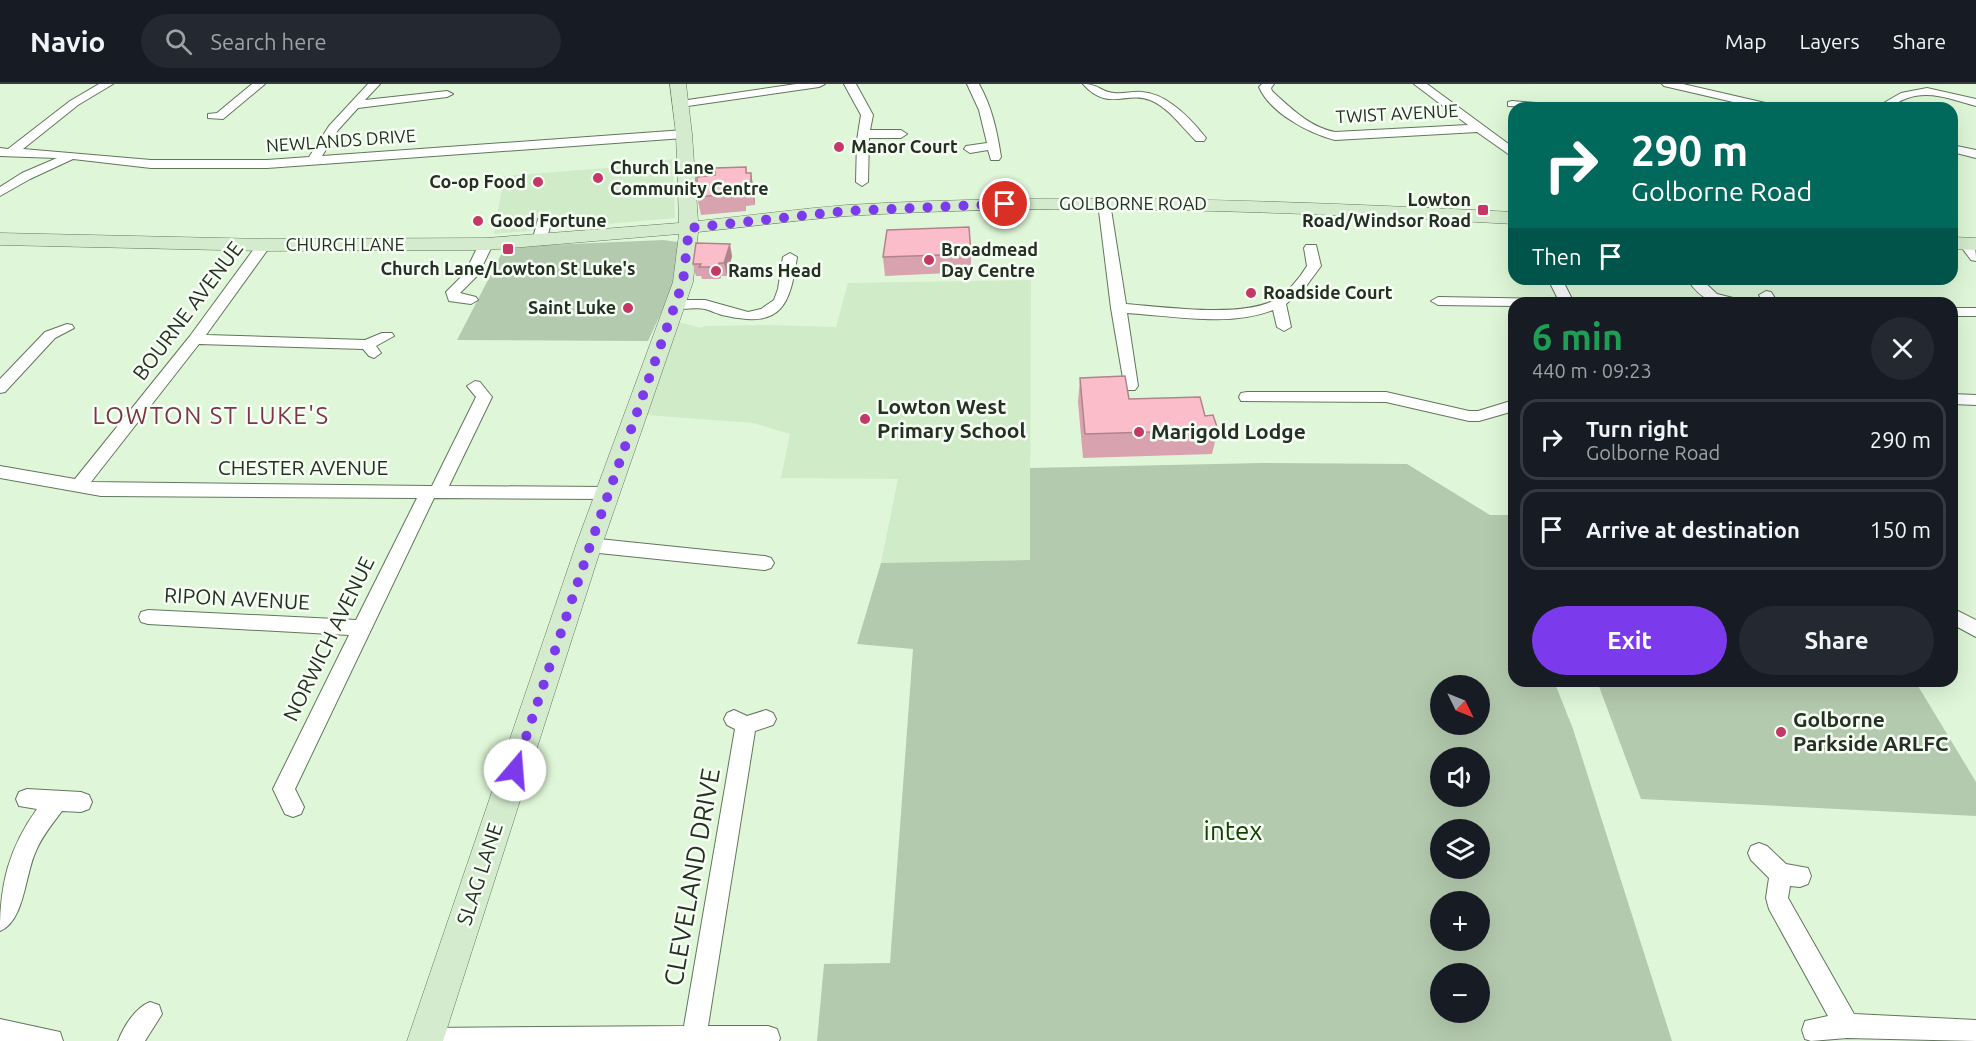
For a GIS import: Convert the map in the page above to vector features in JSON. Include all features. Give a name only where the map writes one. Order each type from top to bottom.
[{"type":"main road","name":"SLAG LANE","points":[[425,1041],[608,493],[683,282],[689,228],[684,134],[678,84]]},
{"type":"main road","name":"GOLBORNE ROAD","points":[[689,228],[846,211],[1005,204],[1104,203],[1362,210],[1508,218]]},
{"type":"main road","name":"CHURCH LANE","points":[[0,239],[264,246],[486,244],[539,242],[689,228]]},
{"type":"street","points":[[5,152],[74,103],[107,84]]},
{"type":"street","points":[[219,117],[259,84]]},
{"type":"street","points":[[313,161],[328,134],[374,84]]},
{"type":"street","points":[[681,104],[819,84]]},
{"type":"street","points":[[850,84],[867,115],[862,182]]},
{"type":"street","points":[[970,149],[994,152],[988,116],[973,84]]},
{"type":"street","points":[[1089,84],[1105,96],[1152,97],[1161,102],[1200,138]]},
{"type":"street","name":"TWIST AVENUE","points":[[1268,84],[1264,87],[1267,92],[1309,129],[1320,134],[1335,136],[1481,128]]},
{"type":"street","points":[[1420,84],[1508,149]]},
{"type":"street","points":[[1668,84],[1747,102]]},
{"type":"street","points":[[1890,102],[1904,92],[1914,89],[1935,91],[1976,103]]},
{"type":"street","points":[[354,105],[431,93],[447,94]]},
{"type":"street","name":"NEWLANDS DRIVE","points":[[5,152],[47,153],[69,157],[186,165],[313,161],[684,134]]},
{"type":"street","points":[[864,134],[901,134]]},
{"type":"street","points":[[1958,150],[1976,154]]},
{"type":"street","points":[[0,192],[26,176],[69,157]]},
{"type":"street","points":[[1104,203],[1130,386]]},
{"type":"street","points":[[539,242],[545,219]]},
{"type":"street","points":[[463,303],[454,298],[453,292],[471,275],[486,244]]},
{"type":"street","name":"BOURNE AVENUE","points":[[78,487],[195,339],[264,246]]},
{"type":"street","points":[[1118,308],[1228,313],[1264,309],[1279,303],[1308,275],[1314,266],[1311,248]]},
{"type":"street","points":[[676,304],[705,304],[726,312],[748,316],[766,312],[780,302],[785,289],[790,257]]},
{"type":"street","points":[[1698,285],[1711,297]]},
{"type":"street","points":[[1438,300],[1508,302]]},
{"type":"street","points":[[1279,303],[1284,327]]},
{"type":"street","points":[[1958,312],[1976,312]]},
{"type":"street","points":[[0,388],[46,331],[68,328]]},
{"type":"street","points":[[195,339],[371,350],[387,336]]},
{"type":"street","name":"NORWICH AVENUE","points":[[293,807],[284,789],[360,628],[484,397],[475,386]]},
{"type":"street","points":[[1247,397],[1386,397],[1469,416],[1479,416],[1508,407]]},
{"type":"street","points":[[1958,399],[1976,400]]},
{"type":"street","name":"CHESTER AVENUE","points":[[0,472],[101,490],[608,493]]},
{"type":"street","points":[[590,546],[765,563]]},
{"type":"street","name":"RIPON AVENUE","points":[[148,617],[360,628]]},
{"type":"street","points":[[1958,618],[1976,629]]},
{"type":"street","name":"CLEVELAND DRIVE","points":[[694,1038],[749,721]]},
{"type":"street","points":[[27,799],[81,802]]},
{"type":"street","points":[[0,920],[15,892],[22,858],[30,839],[57,800]]},
{"type":"street","points":[[1759,853],[1790,875],[1777,898],[1781,909],[1847,1026]]},
{"type":"street","points":[[130,1041],[150,1014]]},
{"type":"street","points":[[1814,1030],[1847,1026],[1976,1032]]},
{"type":"street","points":[[0,1031],[51,1041]]},
{"type":"street","points":[[425,1041],[768,1038]]},
{"type":"shaded area","points":[[673,159],[675,218],[494,234],[504,176],[618,167]]},
{"type":"shaded area","name":"Lowton West Primary School","points":[[1031,280],[1030,560],[881,563],[898,479],[781,478],[790,434],[753,423],[646,415],[679,322],[701,328],[705,326],[767,325],[836,327],[848,283]]},
{"type":"green space","points":[[663,240],[678,242],[676,281],[648,341],[457,340],[505,247]]},
{"type":"green space","name":"intex","points":[[1262,463],[1407,464],[1490,515],[1508,515],[1508,687],[1556,687],[1573,729],[1672,1041],[817,1041],[824,964],[890,963],[913,649],[857,644],[881,563],[1030,560],[1030,468]]},
{"type":"green space","name":"Golborne Parkside ARLFC","points":[[1599,687],[1919,687],[1976,782],[1976,816],[1641,799]]},
{"type":"building","points":[[746,167],[746,173],[751,173],[751,187],[743,188],[743,193],[697,197],[697,177],[715,175],[715,168]]},
{"type":"building","points":[[969,227],[971,254],[883,257],[887,230]]},
{"type":"building","points":[[696,243],[730,244],[724,263],[719,263],[718,267],[699,267],[701,264],[693,264]]},
{"type":"building","points":[[1125,376],[1129,399],[1200,397],[1205,416],[1213,415],[1218,430],[1085,434],[1080,378]]},
{"type":"place","name":"Manor Court","points":[[839,147]]},
{"type":"place","name":"Church Lane Community Centre","points":[[598,178]]},
{"type":"place","name":"Co-op Food","points":[[538,182]]},
{"type":"place","name":"Lowton Road/Windsor Road","points":[[1483,210]]},
{"type":"place","name":"Good Fortune","points":[[478,221]]},
{"type":"place","name":"Church Lane/Lowton St Luke's","points":[[508,249]]},
{"type":"place","name":"Broadmead Day Centre","points":[[929,260]]},
{"type":"place","name":"Rams Head","points":[[716,271]]},
{"type":"place","name":"Roadside Court","points":[[1251,293]]},
{"type":"place","name":"Saint Luke","points":[[628,308]]},
{"type":"place","name":"Lowton West Primary School","points":[[865,419]]},
{"type":"place","name":"Marigold Lodge","points":[[1139,432]]},
{"type":"place","name":"Golborne Parkside ARLFC","points":[[1781,732]]},
{"type":"district","name":"LOWTON ST LUKE'S","points":[[211,416]]},
{"type":"route","points":[[515,770],[590,546],[676,304],[683,282],[689,228],[846,211],[1005,204]]}]
